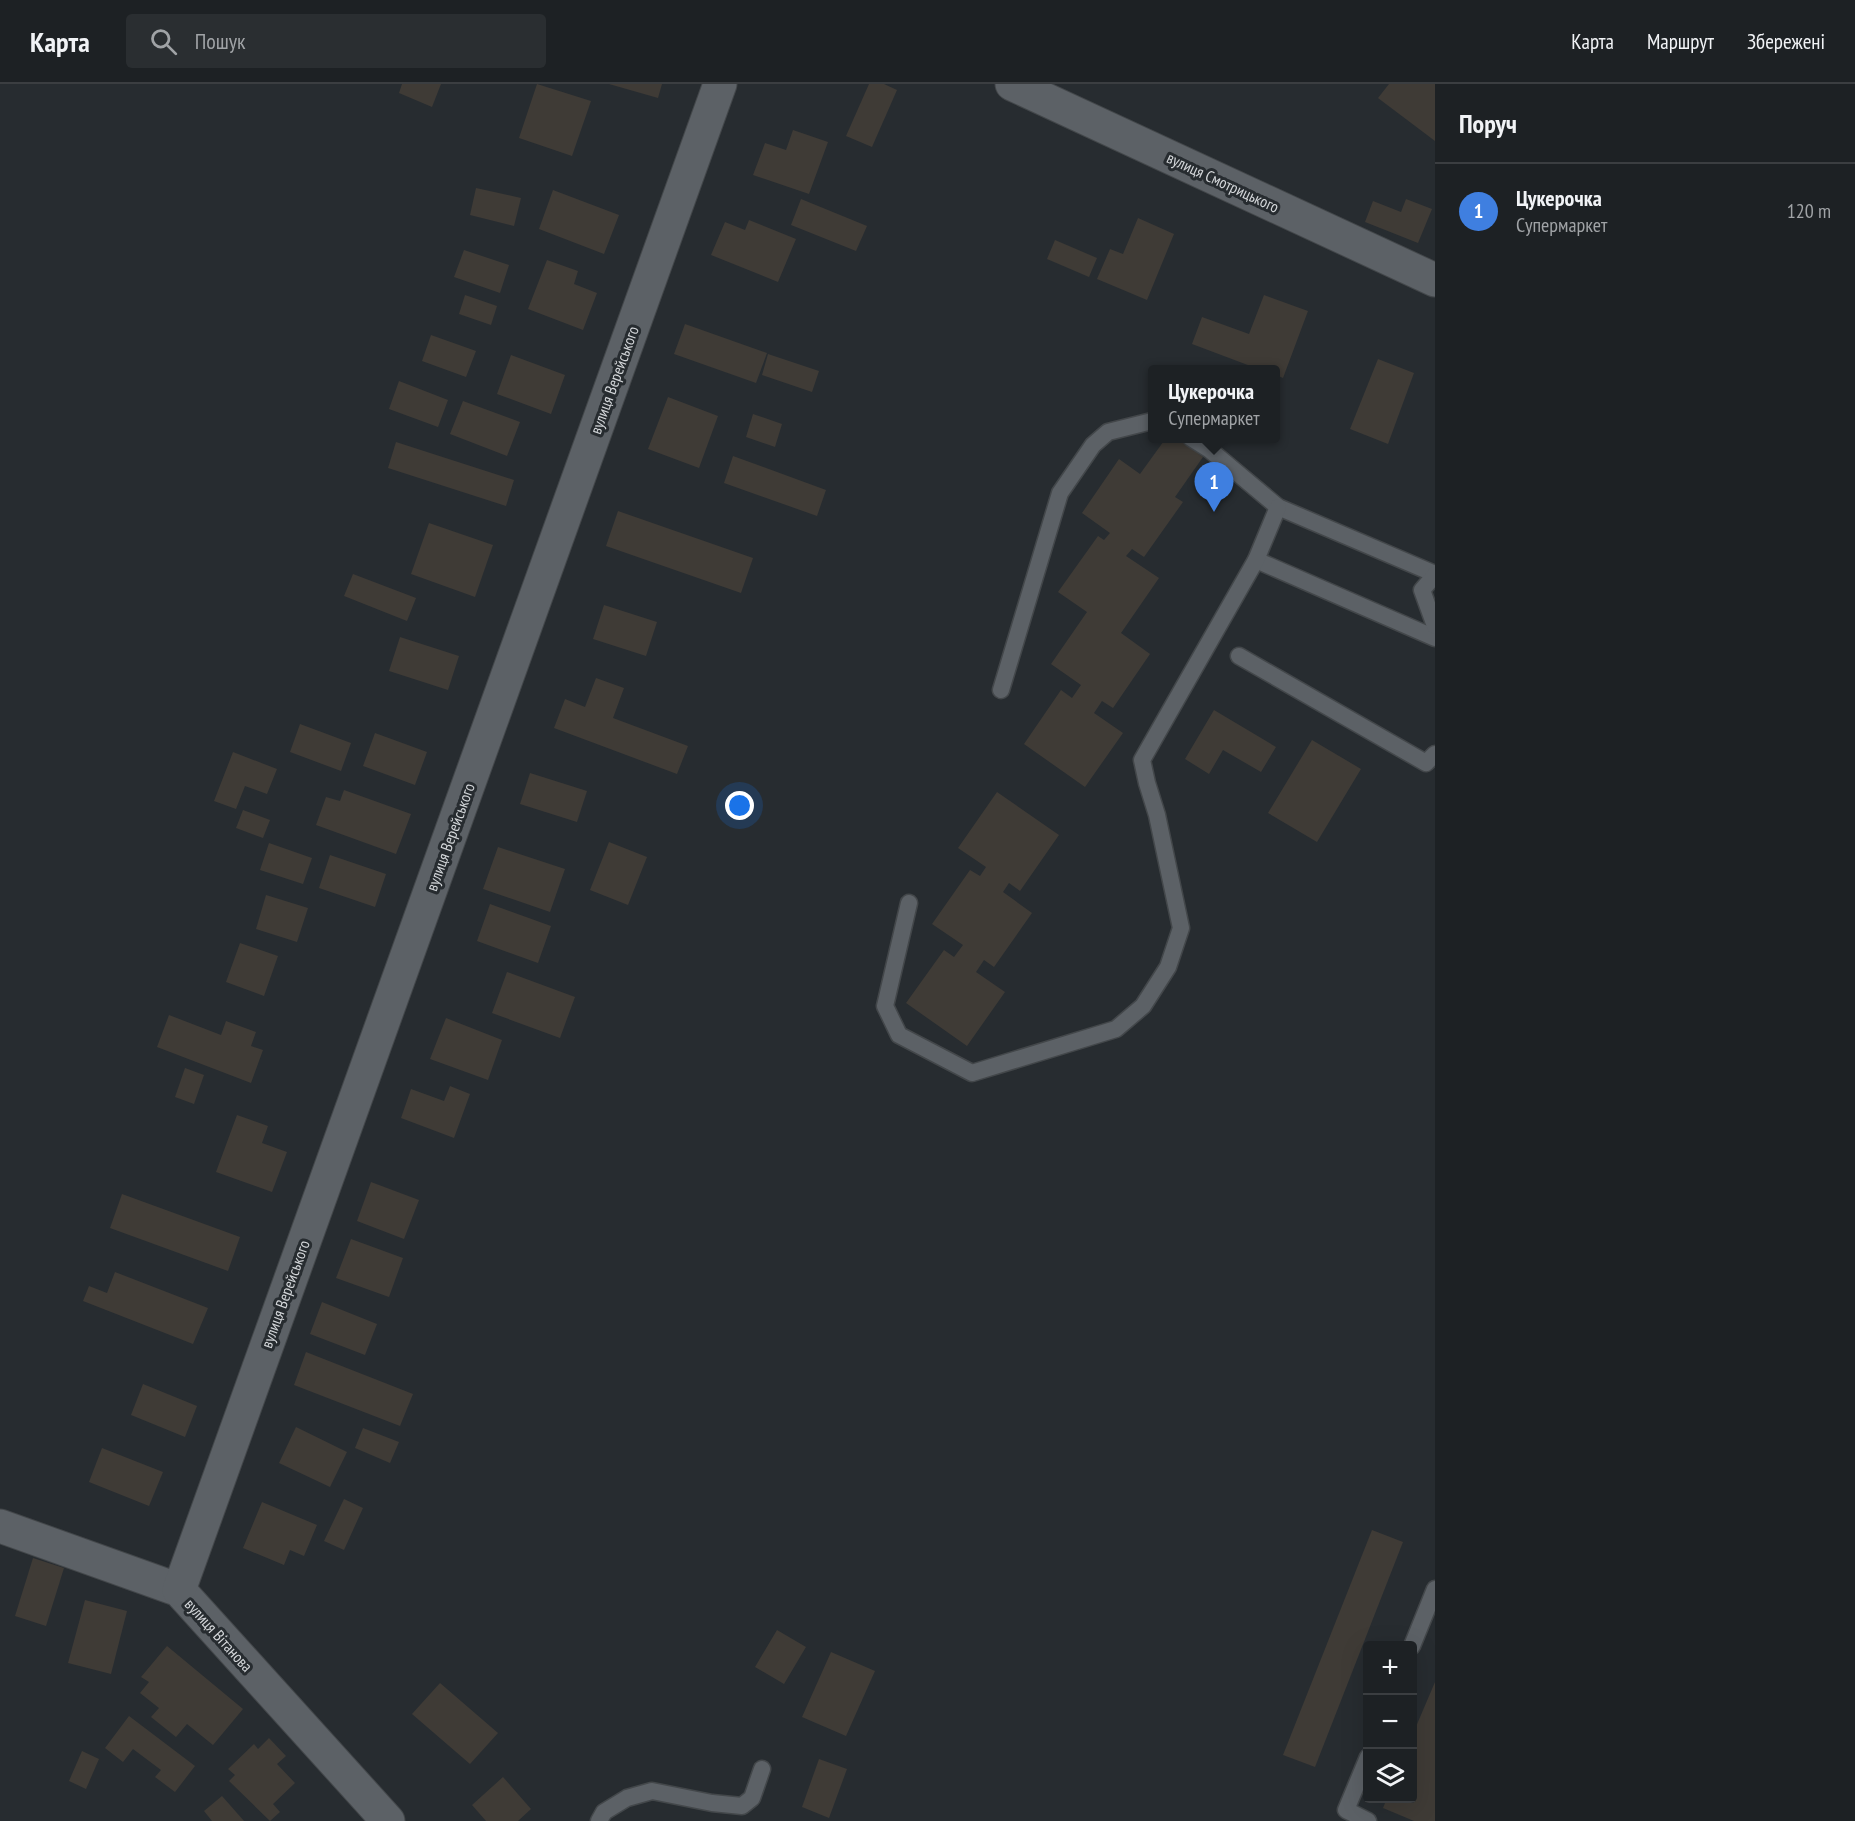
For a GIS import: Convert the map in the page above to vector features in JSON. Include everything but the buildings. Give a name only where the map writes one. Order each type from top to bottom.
[{"type":"street","name":"вулиця Верейського","points":[[179,1590],[720,84]]},
{"type":"street","name":"вулиця Смотрицького","points":[[1012,84],[1435,280]]},
{"type":"street","name":"вулиця Вітанова","points":[[0,1526],[179,1590],[388,1821]]},
{"type":"lane","points":[[1000,690],[1060,493],[1093,445],[1108,432],[1148,422]]},
{"type":"lane","points":[[1199,443],[1278,507],[1435,574],[1422,590],[1435,627]]},
{"type":"lane","points":[[909,903],[885,1006],[899,1035],[972,1073],[1116,1029],[1143,1006],[1167,966],[1181,928],[1157,815],[1142,760],[1256,560],[1278,507]]},
{"type":"lane","points":[[1256,560],[1435,638]]},
{"type":"lane","points":[[1239,656],[1426,763],[1435,754]]},
{"type":"lane","points":[[1414,1641],[1435,1588]]},
{"type":"lane","points":[[599,1821],[604,1812],[627,1798],[652,1791],[712,1803],[742,1806],[752,1797],[762,1769]]},
{"type":"lane","points":[[1363,1769],[1346,1810],[1368,1821]]},
{"type":"place","name":"Цукерочка","points":[[1214,512]]}]
